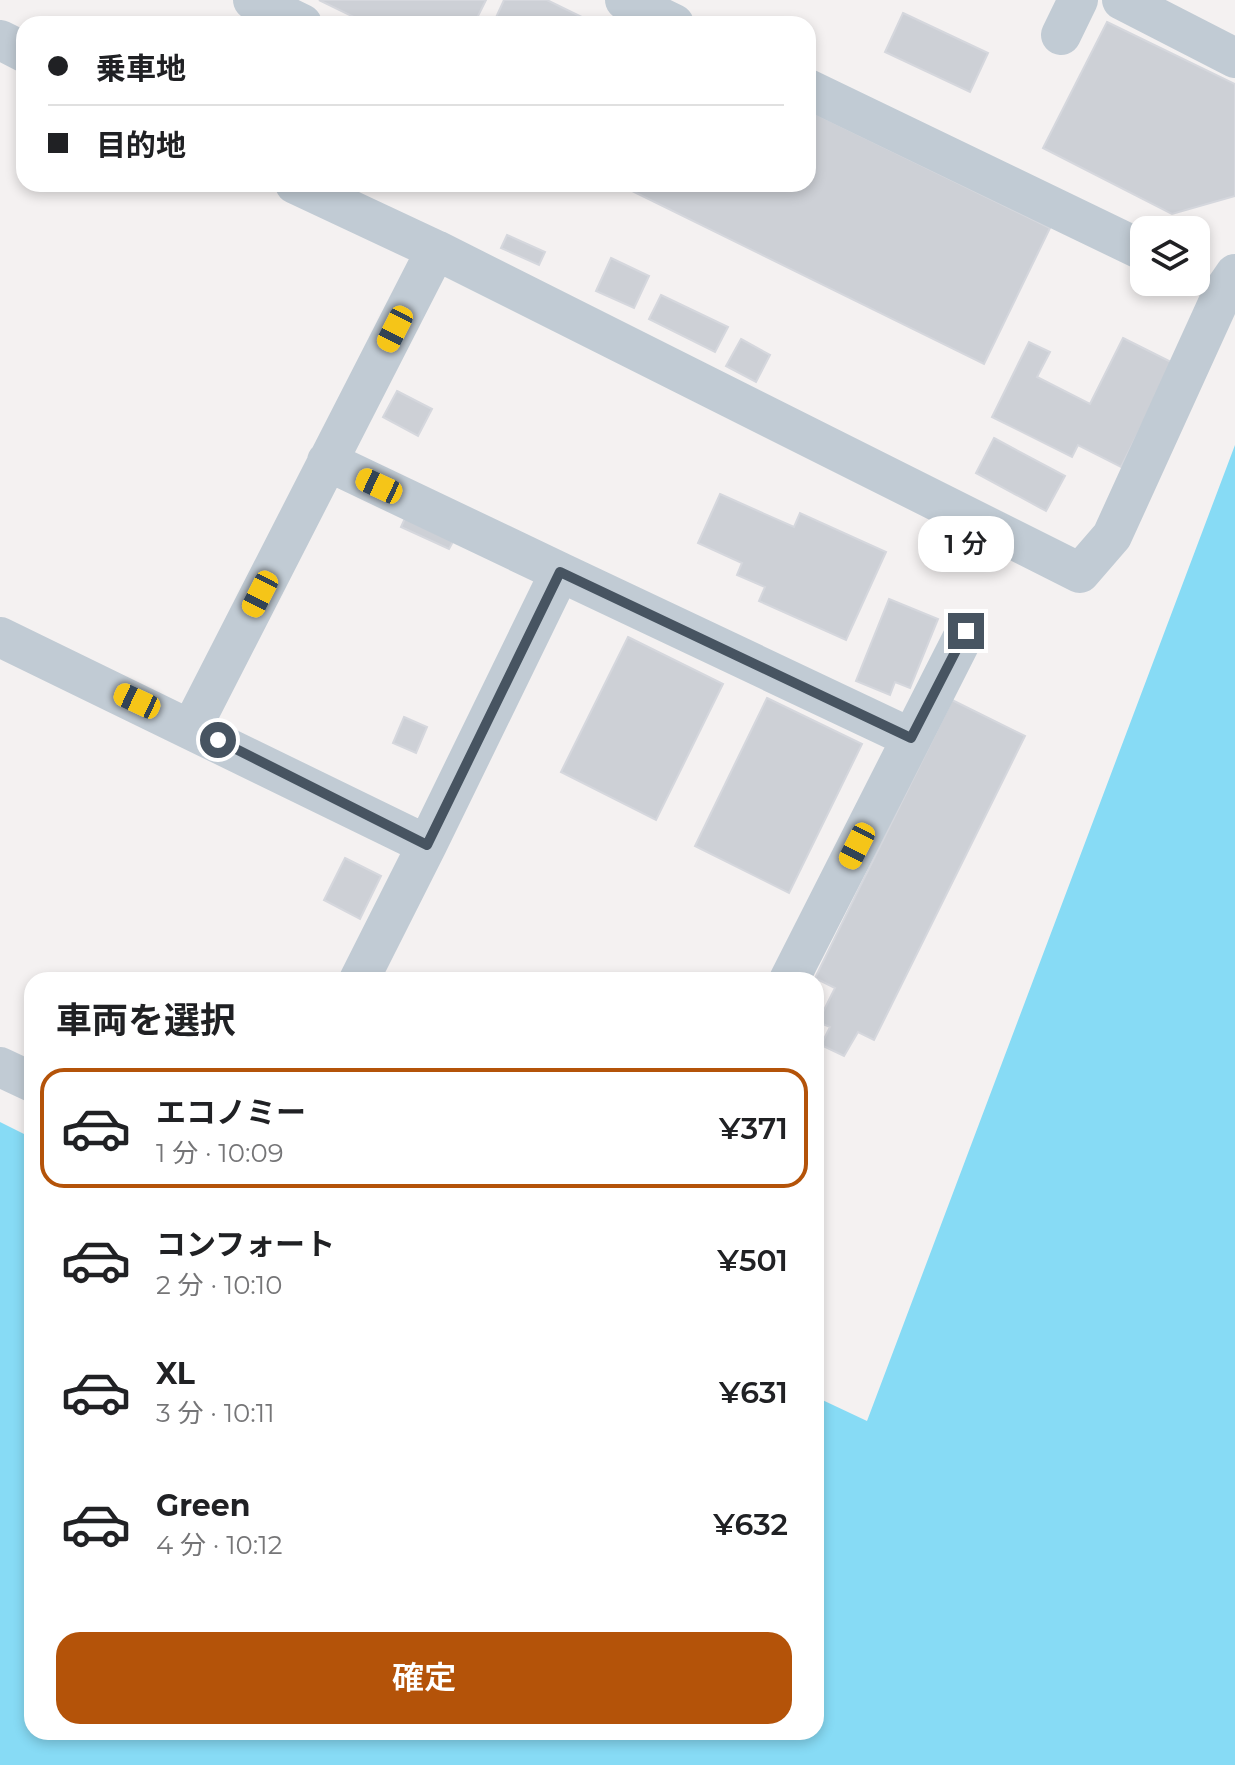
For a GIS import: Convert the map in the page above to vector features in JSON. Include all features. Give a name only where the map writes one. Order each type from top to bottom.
[{"type":"street","points":[[253,0],[286,16]]},
{"type":"street","points":[[625,0],[658,16]]},
{"type":"street","points":[[1061,35],[1078,0]]},
{"type":"street","points":[[1122,0],[1235,58]]},
{"type":"street","points":[[816,93],[1130,244]]},
{"type":"street","points":[[331,192],[363,199],[436,250],[1080,573],[1112,536],[1218,280]]},
{"type":"street","points":[[192,727],[436,250]]},
{"type":"street","points":[[327,461],[911,738]]},
{"type":"street","points":[[363,972],[560,572]]},
{"type":"street","points":[[793,972],[966,631]]},
{"type":"street","points":[[0,637],[192,727],[427,845]]},
{"type":"street","points":[[0,1067],[24,1078]]},
{"type":"water","points":[[1235,445],[1235,1765],[0,1765],[0,1122],[24,1134],[24,1740],[824,1740],[824,1401],[867,1421]]},
{"type":"building","points":[[319,0],[486,0],[478,16],[352,16]]},
{"type":"building","points":[[504,0],[547,0],[580,16],[497,16]]},
{"type":"building","points":[[903,13],[988,53],[970,92],[885,52]]},
{"type":"building","points":[[1107,22],[1235,84],[1235,196],[1172,214],[1043,148]]},
{"type":"building","points":[[816,114],[1050,228],[984,364],[634,192],[816,192]]},
{"type":"building","points":[[507,235],[545,252],[539,265],[501,248]]},
{"type":"building","points":[[611,258],[649,276],[634,308],[596,291]]},
{"type":"building","points":[[661,295],[728,327],[715,352],[649,319]]},
{"type":"building","points":[[1123,338],[1173,363],[1121,467],[1078,445],[1072,457],[992,417],[1029,342],[1050,352],[1037,377],[1090,404]]},
{"type":"building","points":[[741,339],[770,355],[756,382],[726,366]]},
{"type":"building","points":[[397,391],[432,409],[418,436],[383,417]]},
{"type":"building","points":[[994,438],[1065,476],[1046,511],[976,473]]},
{"type":"building","points":[[720,494],[794,527],[800,513],[886,552],[846,640],[759,601],[765,587],[737,575],[742,563],[698,543]]},
{"type":"building","points":[[406,516],[455,538],[449,549],[401,527]]},
{"type":"building","points":[[889,599],[938,619],[910,688],[895,682],[890,695],[856,681]]},
{"type":"building","points":[[628,637],[723,684],[656,820],[561,772]]},
{"type":"building","points":[[767,698],[862,744],[789,893],[695,846]]},
{"type":"building","points":[[952,700],[1025,736],[874,1040],[858,1032],[844,1056],[824,1046],[830,1027],[824,1024],[824,1010],[835,988],[824,982],[824,972],[818,972]]},
{"type":"building","points":[[404,717],[427,727],[416,753],[393,743]]},
{"type":"building","points":[[345,858],[381,876],[360,919],[324,900]]},
{"type":"route","points":[[218,740],[427,845],[560,572],[911,738],[966,631]]}]
